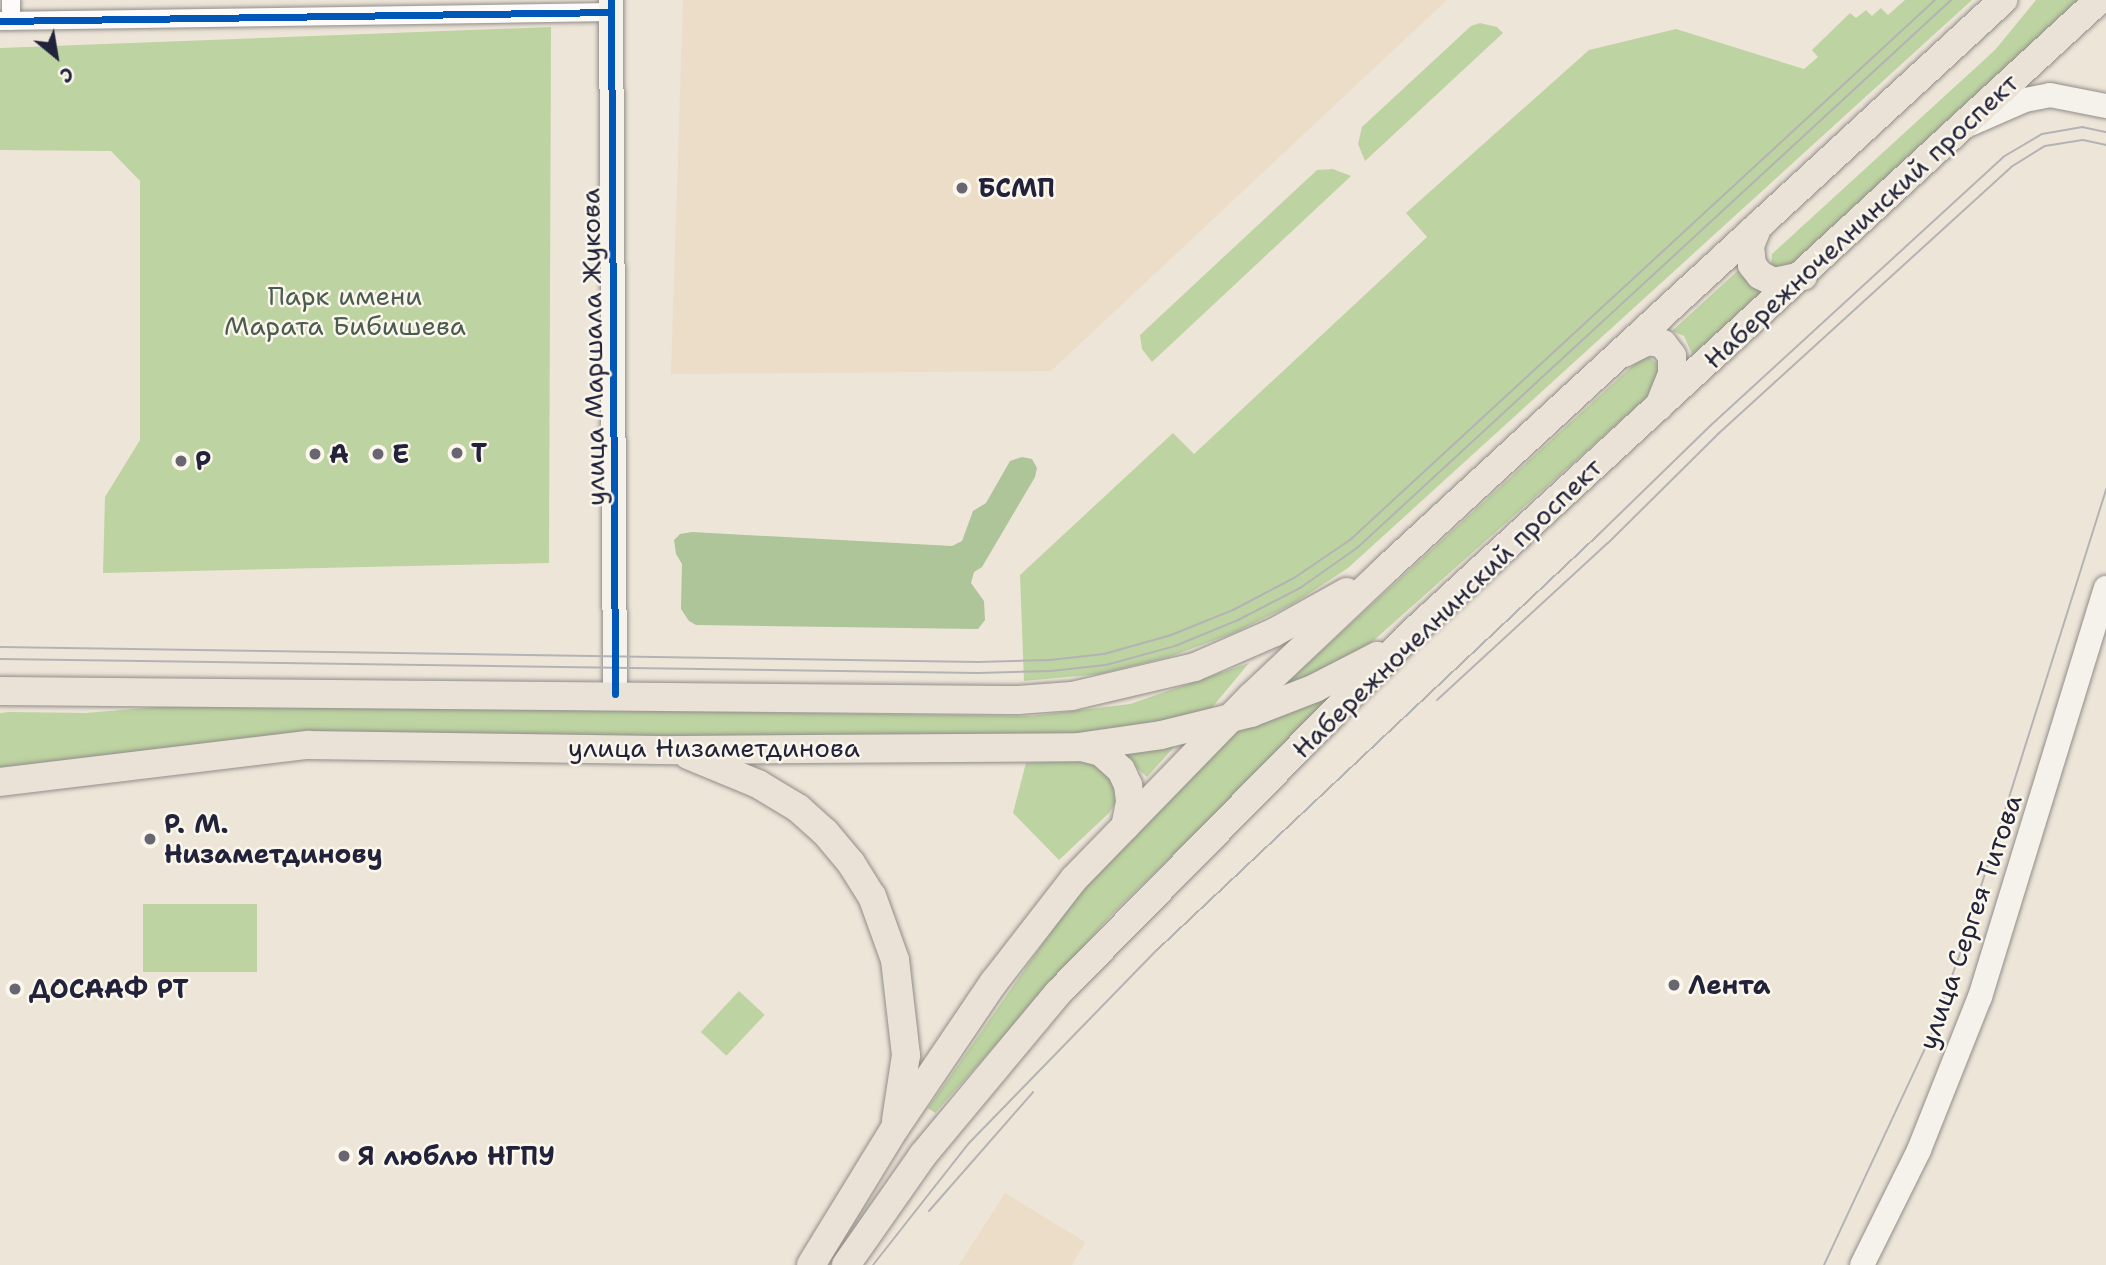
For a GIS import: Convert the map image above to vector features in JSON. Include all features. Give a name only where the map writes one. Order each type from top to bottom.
[{"type":"main road","points":[[811,1265],[895,1128],[994,982],[1045,914],[1125,827],[1231,718],[1382,572],[2003,0]]},
{"type":"main road","name":"Набережночелнинский проспект","points":[[846,1265],[923,1155],[1058,993],[1409,636],[1803,276],[2099,0]]},
{"type":"main road","name":"улица Маршала Жукова","points":[[611,6],[615,694]]},
{"type":"main road","points":[[1966,125],[2025,100],[2050,95],[2106,106]]},
{"type":"main road","points":[[1758,226],[1750,246],[1752,265],[1760,275],[1774,282],[1803,276]]},
{"type":"main road","points":[[1617,356],[1648,341],[1663,344],[1672,356],[1672,374],[1658,409]]},
{"type":"main road","name":"улица Низаметдинова","points":[[4,693],[615,694],[1018,700],[1073,696],[1195,667],[1275,632],[1382,572]]},
{"type":"main road","name":"улица Сергея Титова","points":[[1862,1265],[1919,1150],[1980,997],[2018,881],[2106,588]]},
{"type":"main road","name":"улица Низаметдинова","points":[[7,781],[308,745],[676,750],[1078,747],[1161,736],[1231,718],[1315,688],[1409,636]]},
{"type":"main road","points":[[1078,747],[1101,752],[1121,770],[1128,785],[1130,802],[1125,827]]},
{"type":"main road","points":[[676,750],[758,784],[798,808],[845,855],[872,896],[895,960],[905,1055],[895,1128]]},
{"type":"street","points":[[11,0],[5,21],[611,6]]},
{"type":"shaded area","name":"БСМП","points":[[683,0],[1447,0],[1051,371],[671,374]]},
{"type":"shaded area","points":[[1005,1193],[1085,1242],[1072,1265],[959,1265]]},
{"type":"green space","points":[[1905,0],[1972,0],[1348,568],[1293,604],[1234,633],[1169,657],[1100,674],[1024,681],[1020,575],[1173,433],[1194,454],[1427,237],[1406,213],[1589,50],[1676,29],[1804,69],[1818,57],[1812,50],[1850,13],[1856,18],[1866,10],[1872,16],[1881,8],[1888,15]]},
{"type":"green space","points":[[2036,0],[2080,0],[1785,272],[1771,267],[1772,254],[1995,50]]},
{"type":"green space","points":[[1480,23],[1497,27],[1503,33],[1365,161],[1358,144],[1362,127],[1471,26]]},
{"type":"green space","name":"Парк имени Марата Бибишева","points":[[551,27],[549,563],[103,573],[105,497],[140,440],[140,181],[111,151],[0,150],[0,48]]},
{"type":"green space","points":[[1333,169],[1351,176],[1152,362],[1142,349],[1140,335],[1317,170]]},
{"type":"green space","points":[[1745,264],[1767,288],[1693,356],[1684,336],[1672,331]]},
{"type":"green space","points":[[1642,357],[1649,357],[1662,368],[1662,384],[1373,641],[1273,695]]},
{"type":"green space","points":[[1022,457],[1032,459],[1037,468],[1035,477],[982,567],[974,572],[971,583],[984,601],[985,620],[978,629],[696,625],[689,621],[681,609],[682,564],[676,554],[674,540],[680,534],[692,532],[952,546],[962,541],[973,511],[986,503],[1010,461]]},
{"type":"green space","points":[[1249,663],[1205,716],[1027,740],[328,732],[0,773],[0,713],[9,712],[85,713],[184,705],[1031,716],[1130,704]]},
{"type":"green space","points":[[1344,690],[1115,911],[935,1113],[928,1108],[1076,896],[1227,736]]},
{"type":"green space","points":[[1175,746],[1147,777],[1121,753]]},
{"type":"green space","points":[[1087,760],[1108,769],[1117,792],[1116,802],[1109,813],[1059,860],[1013,813],[1026,763]]},
{"type":"green space","points":[[143,904],[257,904],[257,972],[143,972]]},
{"type":"green space","points":[[739,991],[765,1015],[726,1056],[701,1032]]},
{"type":"tram line","points":[[0,647],[978,662],[1050,660],[1104,654],[1171,635],[1233,610],[1294,578],[1350,540],[1935,0]]},
{"type":"tram line","points":[[0,659],[978,673],[1051,671],[1106,665],[1175,646],[1238,620],[1300,588],[1357,548],[1951,0]]},
{"type":"tram line","points":[[873,1265],[969,1143],[1157,950],[1711,425],[2003,157],[2042,134],[2082,127],[2106,132]]},
{"type":"tram line","points":[[1437,700],[1608,543],[1719,433],[2011,167],[2045,146],[2083,140],[2106,145]]},
{"type":"tram line","points":[[1824,1265],[1930,1038],[1959,956],[2106,489]]},
{"type":"tram line","points":[[929,1211],[1033,1092]]},
{"type":"cycle path","points":[[611,0],[615,694]]},
{"type":"cycle path","points":[[0,21],[611,12]]},
{"type":"place","name":"БСМП","points":[[962,188]]},
{"type":"place","name":"Т","points":[[457,453]]},
{"type":"place","name":"А","points":[[315,454]]},
{"type":"place","name":"Е","points":[[378,454]]},
{"type":"place","name":"Р","points":[[181,461]]},
{"type":"place","name":"Р. М. Низаметдинову","points":[[150,839]]},
{"type":"place","name":"Лента","points":[[1674,985]]},
{"type":"place","name":"ДОСААФ РТ","points":[[15,989]]},
{"type":"place","name":"Я люблю НГПУ","points":[[344,1156]]}]
